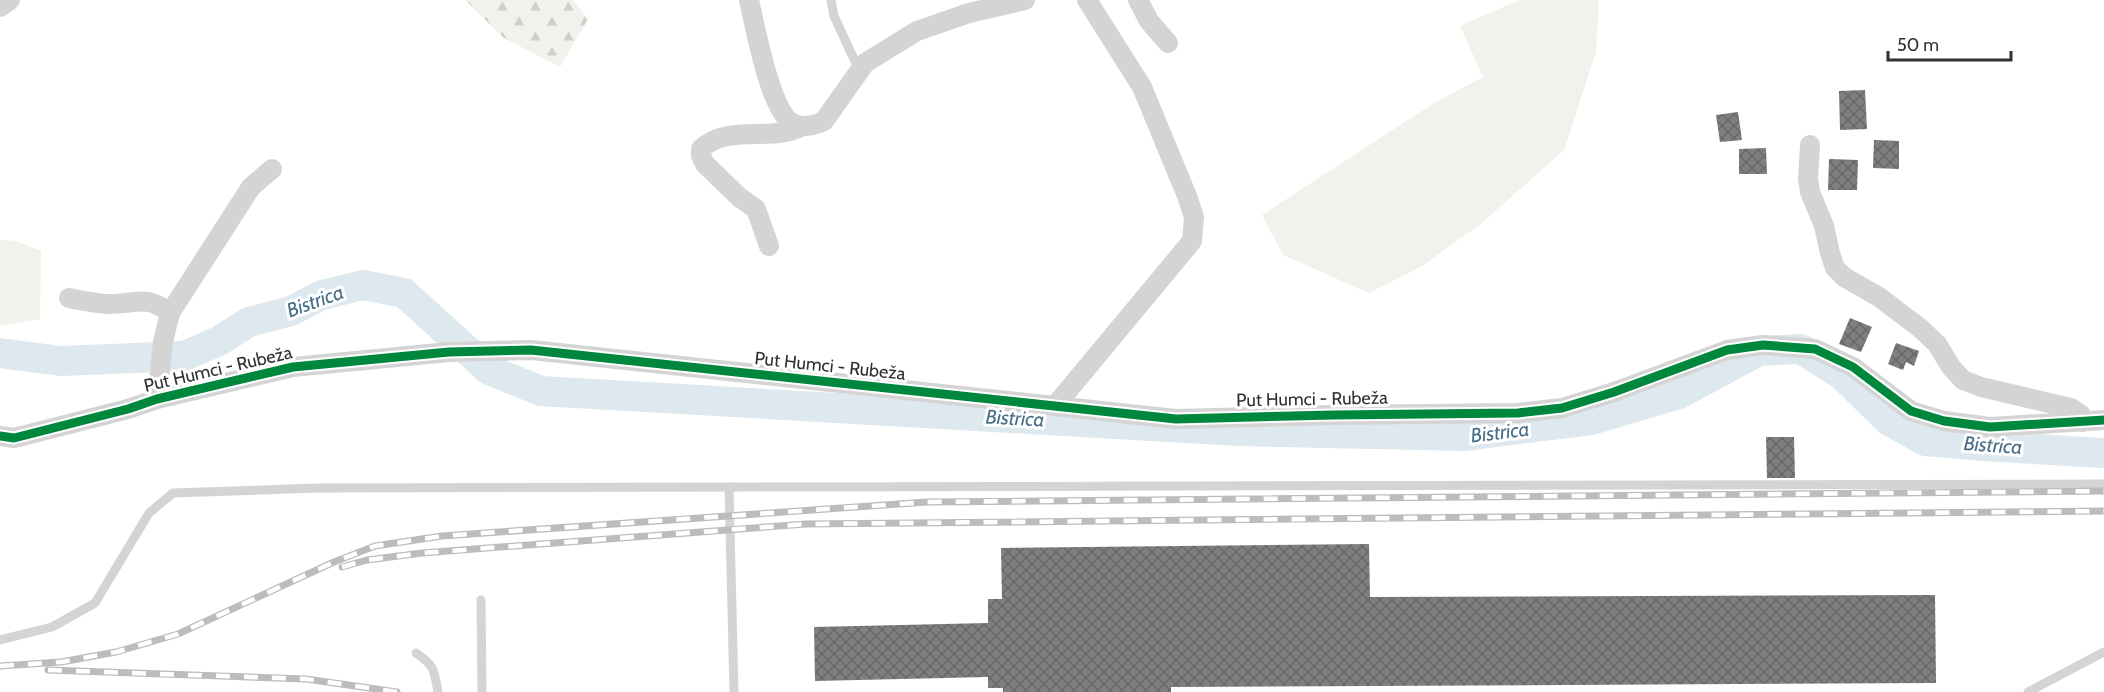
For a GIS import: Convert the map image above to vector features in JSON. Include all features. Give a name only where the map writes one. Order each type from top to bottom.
[{"type":"street","points":[[0,7],[10,0]]},
{"type":"street","points":[[749,0],[774,99],[786,118],[793,124],[803,126]]},
{"type":"street","points":[[768,246],[756,208],[739,197],[705,164],[701,156],[701,149],[722,136],[791,132],[803,126],[824,122],[865,63],[917,31],[993,4],[1025,0]]},
{"type":"street","points":[[1138,0],[1149,21],[1167,43]]},
{"type":"street","points":[[1055,406],[1192,241],[1194,228],[1194,217],[1187,196],[1142,87],[1093,2]]},
{"type":"street","points":[[1810,146],[1808,178],[1810,192],[1824,226],[1835,268],[1844,277],[1879,297],[1920,328],[1937,344],[1951,367],[1963,380],[1981,387],[2071,408],[2081,415],[2082,422]]},
{"type":"street","points":[[156,399],[163,342],[170,313],[251,187],[272,169]]},
{"type":"street","points":[[69,298],[91,303],[114,304],[140,301],[158,304],[170,313]]},
{"type":"street","name":"Put Humci - Rubeža","points":[[0,436],[14,438],[128,409],[156,399],[293,367],[448,352],[531,350],[1176,419],[1518,413],[1562,408],[1614,392],[1727,350],[1763,345],[1815,349],[1853,367],[1911,411],[1944,421],[1990,427],[2104,420]]},
{"type":"lane","points":[[831,0],[834,16],[859,70]]},
{"type":"lane","points":[[0,640],[52,627],[95,603],[149,513],[173,493],[318,488],[2104,484]]},
{"type":"lane","points":[[729,487],[734,692]]},
{"type":"lane","points":[[481,600],[482,692]]},
{"type":"lane","points":[[2028,692],[2104,652]]},
{"type":"lane","points":[[416,653],[429,662],[433,669],[438,692]]},
{"type":"green space","points":[[465,0],[573,0],[588,19],[560,67],[504,38]]},
{"type":"green space","points":[[1519,0],[1597,0],[1599,3],[1596,52],[1564,150],[1482,223],[1422,266],[1369,293],[1283,255],[1262,215],[1434,103],[1483,77],[1460,26]]},
{"type":"green space","points":[[0,240],[16,241],[41,251],[40,319],[0,326]]},
{"type":"building","points":[[1865,90],[1867,129],[1840,130],[1839,91]]},
{"type":"building","points":[[1738,112],[1742,140],[1720,142],[1716,115]]},
{"type":"building","points":[[1874,140],[1899,141],[1899,169],[1873,168]]},
{"type":"building","points":[[1766,148],[1767,174],[1739,174],[1739,149]]},
{"type":"building","points":[[1829,159],[1858,160],[1857,190],[1828,190]]},
{"type":"building","points":[[1850,318],[1872,327],[1861,352],[1839,344]]},
{"type":"building","points":[[1896,343],[1919,351],[1914,366],[1906,362],[1903,370],[1888,364]]},
{"type":"building","points":[[1766,437],[1794,437],[1795,478],[1767,478]]},
{"type":"building","points":[[1369,544],[1370,597],[1935,595],[1936,683],[1171,687],[1171,692],[1003,692],[1003,688],[988,688],[988,677],[815,681],[814,627],[988,623],[988,599],[1002,599],[1001,548]]},
{"type":"waterway","name":"Bistrica","points":[[0,353],[61,361],[184,356],[219,341],[249,322],[291,311],[322,295],[363,285],[404,293],[489,370],[541,391],[1238,431],[1464,436],[1592,420],[1679,394],[1759,351],[1801,349],[1842,375],[1889,421],[1925,441],[2104,453]]},
{"type":"railway","points":[[0,666],[61,662],[116,652],[178,634],[334,562],[375,546],[442,536],[927,502],[2104,491]]},
{"type":"railway","points":[[342,567],[367,560],[422,553],[806,524],[2104,511]]},
{"type":"railway","points":[[48,670],[306,679],[397,692]]},
{"type":"cycle path","points":[[0,436],[14,438],[128,409],[157,399],[293,367],[449,352],[531,350],[1176,419],[1518,413],[1562,408],[1614,392],[1727,350],[1763,345],[1815,349],[1853,367],[1911,411],[1944,421],[1990,427],[2104,420]]}]
